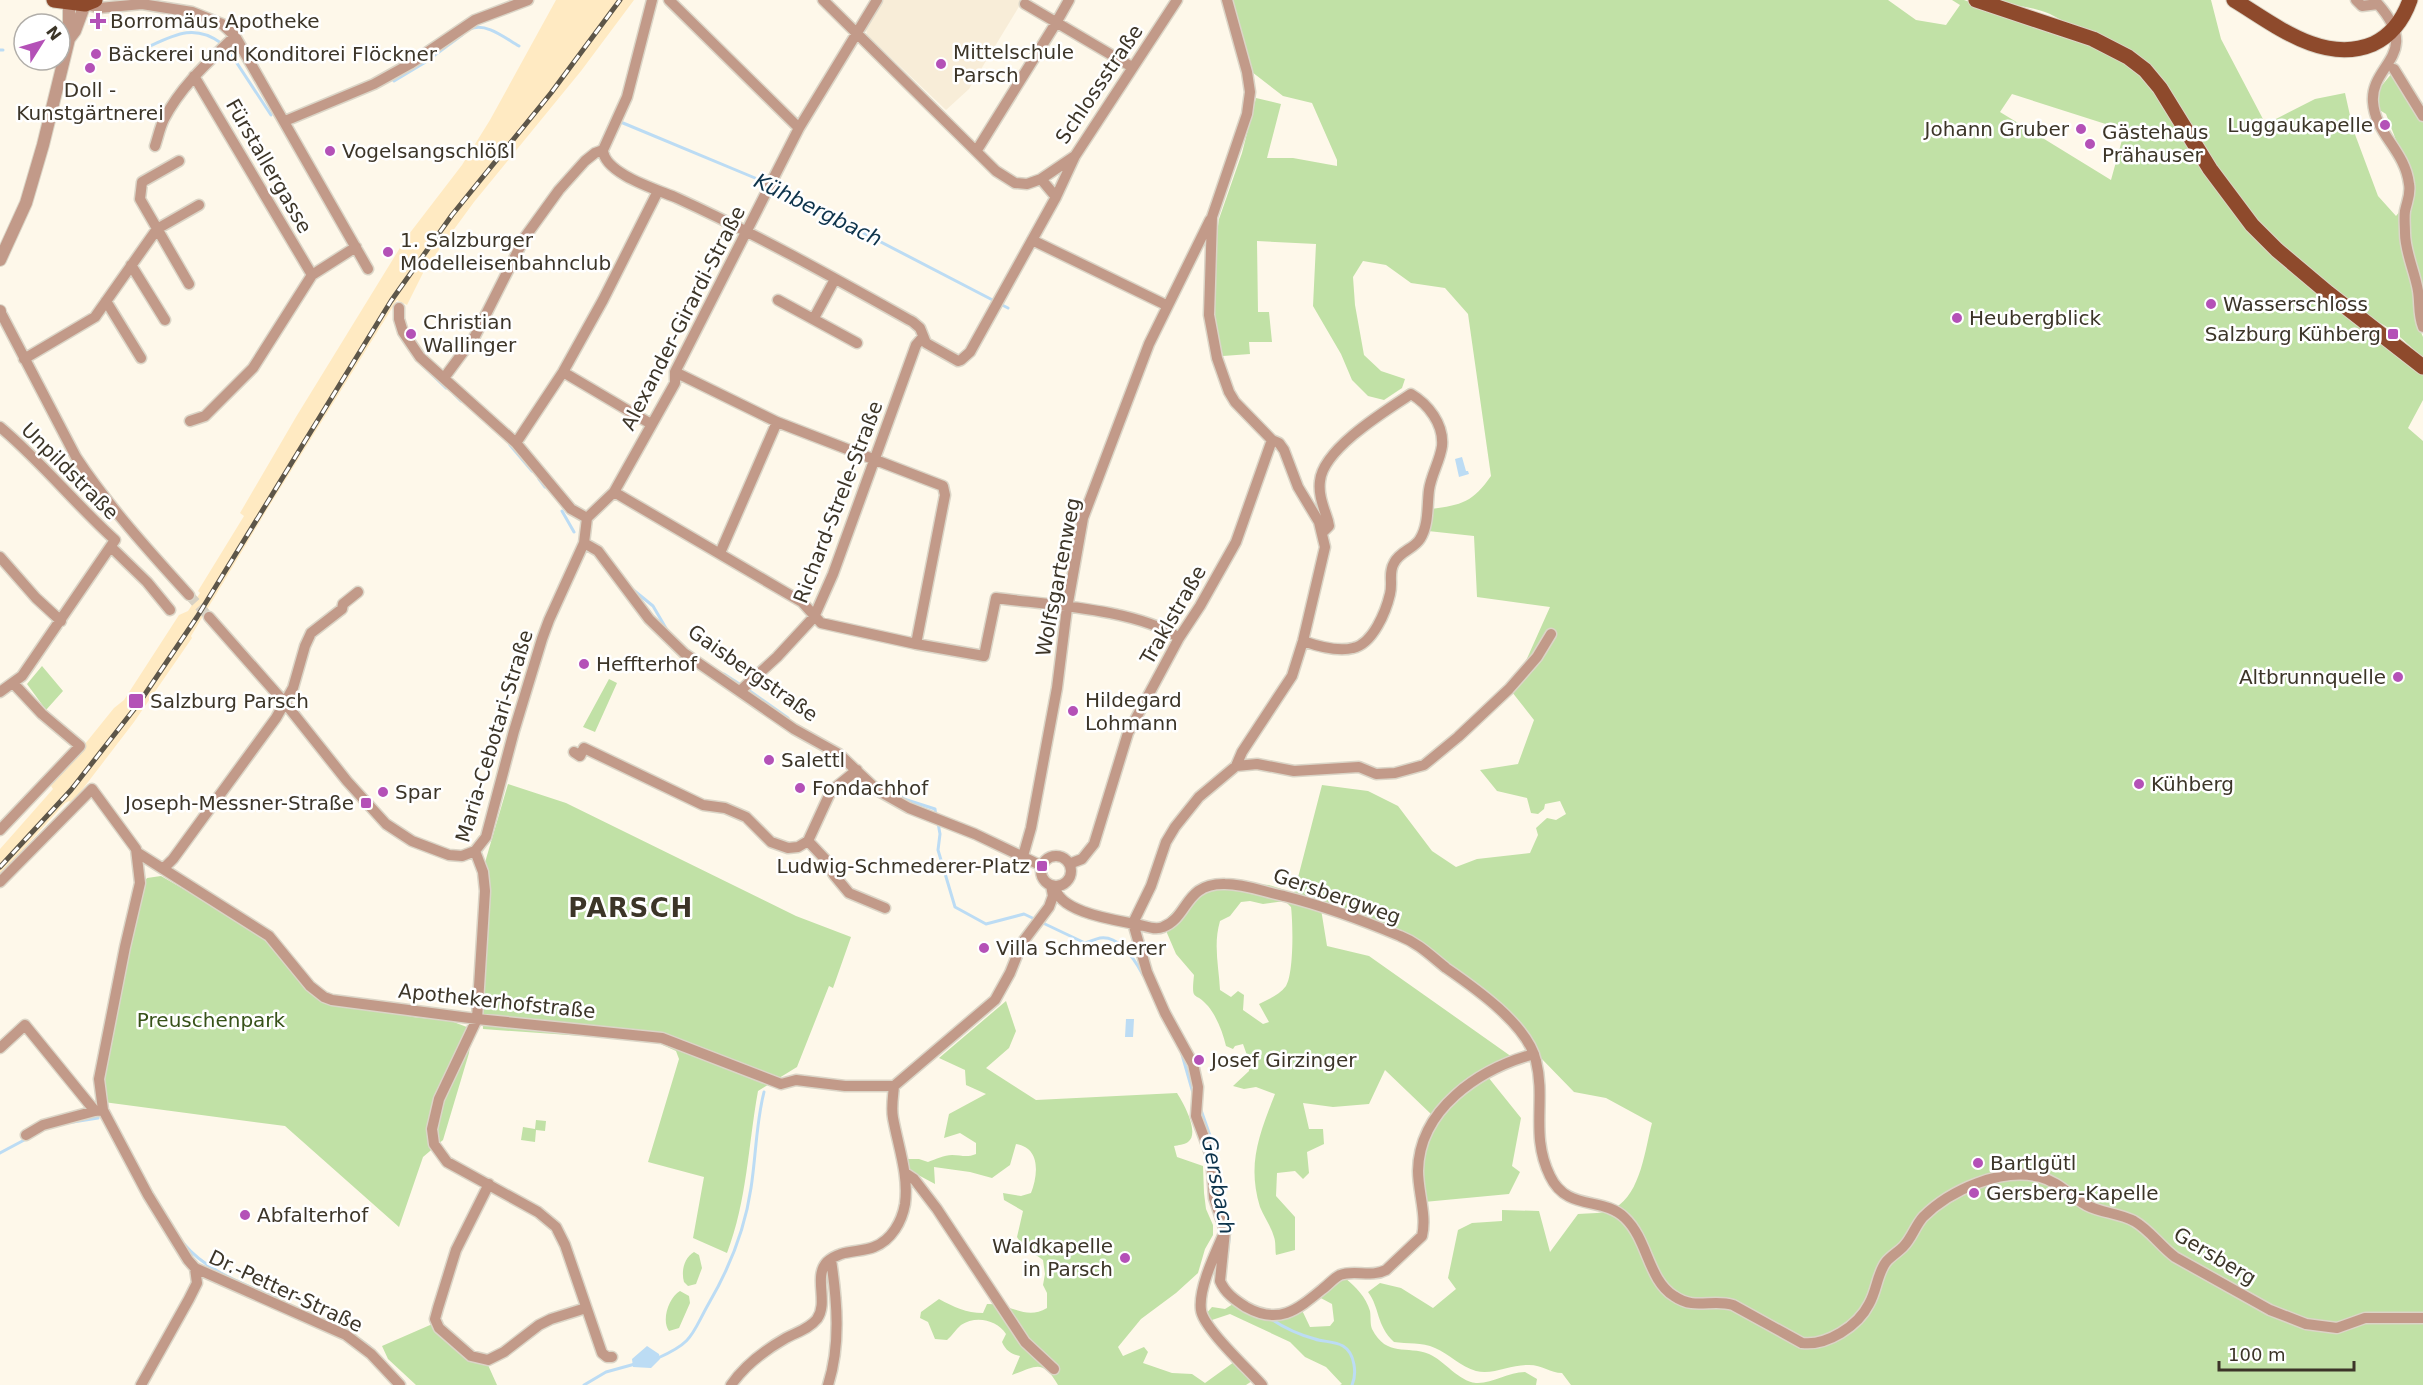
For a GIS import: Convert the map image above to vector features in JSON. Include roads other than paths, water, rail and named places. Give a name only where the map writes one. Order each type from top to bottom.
[{"type":"main road","points":[[1976,0],[2093,39],[2128,57],[2145,70],[2160,88],[2210,169],[2252,225],[2277,250],[2328,293],[2423,367]]},
{"type":"main road","points":[[2234,0],[2303,40],[2324,49],[2343,51],[2362,48],[2379,41],[2393,31],[2400,22],[2410,0]]},
{"type":"street","points":[[285,121],[374,84],[410,64],[475,20],[528,0]]},
{"type":"street","points":[[652,0],[627,97],[603,150],[605,158],[615,168],[658,191],[674,196],[748,231],[913,322],[920,328],[926,343],[958,361],[970,351],[1056,197],[1075,156]]},
{"type":"street","points":[[669,0],[800,128]]},
{"type":"street","points":[[823,0],[996,171],[1016,183],[1027,184],[1041,179],[1056,197]]},
{"type":"street","name":"Alexander-Girardi-Straße","points":[[587,518],[615,492],[675,383],[675,372],[800,128],[855,33],[877,0]]},
{"type":"street","points":[[977,150],[1069,0]]},
{"type":"street","name":"Schlossstraße","points":[[1041,179],[1075,156],[1177,0]]},
{"type":"street","points":[[1227,0],[1247,72],[1250,92],[1247,114],[1212,217],[1209,315],[1223,378],[1235,402],[1272,440],[1280,443],[1298,487],[1315,514],[1325,547],[1304,641],[1292,676],[1242,752],[1236,766],[1199,797],[1175,827],[1166,842],[1151,886],[1133,923],[1145,966],[1162,1006],[1192,1060],[1198,1083],[1196,1116],[1212,1160],[1214,1198],[1225,1231],[1220,1281],[1228,1294],[1259,1314],[1272,1317],[1293,1309],[1343,1274],[1380,1273],[1417,1241],[1423,1230],[1418,1171],[1419,1152],[1433,1118],[1445,1104],[1497,1068],[1515,1059],[1534,1054]]},
{"type":"street","points":[[2356,0],[2362,6],[2379,4],[2400,22],[2408,36]]},
{"type":"street","points":[[0,260],[16,228],[33,183],[69,39],[75,1],[99,8],[139,2],[192,12],[222,24],[235,36],[368,268]]},
{"type":"street","name":"Schlossstraße","points":[[1025,4],[1132,67]]},
{"type":"street","points":[[155,146],[163,121],[194,76],[235,36]]},
{"type":"street","points":[[2407,52],[2394,69],[2376,85],[2372,100],[2375,116],[2382,131],[2397,149],[2409,185],[2405,210],[2405,237],[2419,293],[2421,323]]},
{"type":"street","points":[[2394,69],[2423,116]]},
{"type":"street","name":"Fürstallergasse","points":[[194,76],[312,275]]},
{"type":"street","points":[[444,378],[475,336],[525,237],[559,190],[585,161],[603,150]]},
{"type":"street","points":[[179,161],[142,182],[140,199],[189,284]]},
{"type":"street","points":[[516,443],[563,372],[603,300],[658,191]]},
{"type":"street","points":[[24,359],[95,316],[157,229],[199,205]]},
{"type":"street","name":"Wolfsgartenweg","points":[[1023,856],[1031,828],[1055,698],[1067,608],[1083,518],[1120,417],[1166,305],[1212,217]]},
{"type":"street","points":[[1032,240],[1166,305]]},
{"type":"street","points":[[190,421],[205,416],[253,368],[312,275],[356,248]]},
{"type":"street","points":[[131,265],[165,320]]},
{"type":"street","points":[[814,318],[836,279]]},
{"type":"street","points":[[778,300],[857,343]]},
{"type":"street","points":[[106,301],[141,358]]},
{"type":"street","points":[[399,308],[399,319],[403,332],[420,357],[516,443],[571,510],[587,518],[584,543]]},
{"type":"street","points":[[1,314],[76,458],[134,534],[189,595]]},
{"type":"street","name":"Richard-Strele-Straße","points":[[744,688],[814,617],[833,574],[916,345],[923,337]]},
{"type":"street","points":[[563,372],[651,424]]},
{"type":"street","points":[[675,372],[777,422],[943,486],[945,495],[916,644]]},
{"type":"street","points":[[1304,641],[1328,647],[1354,648],[1369,638],[1391,592],[1390,570],[1394,562],[1401,553],[1419,542],[1423,533],[1431,480],[1442,445],[1435,418],[1419,399],[1411,394],[1377,415],[1330,457],[1320,478],[1319,490],[1329,526],[1322,533]]},
{"type":"street","points":[[720,553],[777,422]]},
{"type":"street","name":"Unpildstraße","points":[[0,427],[29,453],[170,610]]},
{"type":"street","name":"Traklstraße","points":[[1069,864],[1082,859],[1094,844],[1128,733],[1179,638],[1236,542],[1272,440]]},
{"type":"street","points":[[615,492],[802,602],[820,623],[984,656],[996,598],[1123,616],[1149,622],[1179,638]]},
{"type":"street","name":"Gaisbergstraße","points":[[584,543],[598,551],[627,592],[670,640],[699,664],[744,688],[794,729],[839,754],[877,790],[890,799],[1042,866]]},
{"type":"street","name":"Maria-Cebotari-Straße","points":[[584,543],[549,620],[514,731],[486,837],[475,851],[483,872],[485,891],[477,1019],[443,1087],[435,1114],[432,1136],[438,1151],[447,1162],[538,1212],[556,1227],[565,1245],[602,1353],[607,1357],[612,1357]]},
{"type":"street","points":[[0,692],[22,676],[113,544]]},
{"type":"street","points":[[0,557],[36,598],[61,621]]},
{"type":"street","points":[[140,883],[153,871],[163,869],[173,859],[285,703],[296,681],[305,646],[311,633],[342,609],[343,604],[358,592]]},
{"type":"street","points":[[209,617],[285,703],[366,803],[392,829],[412,842],[449,855],[462,856],[475,851]]},
{"type":"street","points":[[1236,766],[1257,764],[1294,771],[1359,767],[1376,774],[1386,774],[1424,765],[1509,689],[1537,657],[1551,634]]},
{"type":"street","points":[[0,830],[80,746],[42,714],[13,683]]},
{"type":"street","points":[[574,752],[580,756],[584,748],[702,805],[733,811],[746,818],[762,835],[780,847],[798,847],[808,841],[831,791],[857,770]]},
{"type":"street","points":[[0,882],[92,789],[138,854]]},
{"type":"street","points":[[808,841],[825,859],[834,875],[849,893],[885,908]]},
{"type":"street","name":"Apothekerhofstraße","points":[[138,854],[269,936],[310,986],[324,997],[477,1019],[662,1038],[781,1084],[796,1080],[845,1086],[894,1086]]},
{"type":"street","name":"Dr.-Petter-Straße","points":[[138,854],[140,883],[99,1079],[99,1110],[148,1195],[195,1268],[346,1335],[371,1354],[400,1385]]},
{"type":"street","points":[[1053,885],[1064,884],[1069,877],[1069,864],[1057,856],[1048,858],[1042,866],[1041,875],[1053,885],[1062,900],[1087,913],[1133,923]]},
{"type":"street","name":"Gersbergweg","points":[[1133,923],[1161,928],[1167,925],[1197,892],[1214,884],[1243,885],[1311,902],[1363,921],[1418,946],[1502,1011],[1517,1028],[1534,1054],[1539,1085],[1539,1149],[1554,1183],[1571,1198],[1611,1208],[1624,1216],[1646,1248],[1659,1281],[1674,1297],[1690,1304],[1724,1302],[1760,1319]]},
{"type":"street","points":[[731,1385],[746,1367],[765,1352],[805,1330],[818,1318],[822,1305],[821,1276],[825,1266],[831,1260],[852,1250],[873,1247],[894,1231],[900,1222],[905,1203],[905,1173],[892,1116],[894,1086],[995,1000],[1007,979],[1022,943],[1045,914],[1053,896],[1053,885]]},
{"type":"street","points":[[0,1048],[25,1025],[99,1110],[43,1125],[26,1135]]},
{"type":"street","points":[[905,1173],[914,1179],[937,1209],[1025,1342],[1054,1369]]},
{"type":"street","name":"Gersberg","points":[[1760,1319],[1781,1334],[1802,1343],[1821,1342],[1836,1335],[1854,1323],[1865,1310],[1882,1268],[1888,1259],[1903,1247],[1924,1216],[1970,1187],[1989,1179],[2011,1175],[2042,1177],[2066,1189],[2089,1206],[2134,1221],[2175,1257],[2260,1305],[2289,1318],[2327,1328],[2337,1328],[2365,1318],[2423,1318]]},
{"type":"street","points":[[489,1185],[456,1250],[435,1319],[439,1328],[471,1356],[488,1360],[504,1352],[539,1325],[586,1308]]},
{"type":"street","points":[[1225,1231],[1204,1282],[1202,1318],[1257,1383]]},
{"type":"street","points":[[828,1385],[835,1353],[836,1322],[831,1260]]},
{"type":"street","points":[[141,1385],[197,1283],[195,1268]]},
{"type":"water","points":[[1462,457],[1469,474],[1459,477],[1455,459]]},
{"type":"water","points":[[1126,1019],[1134,1019],[1133,1037],[1125,1037]]},
{"type":"water","points":[[647,1346],[659,1354],[660,1359],[651,1368],[633,1367],[632,1359]]},
{"type":"waterway","name":"Kühbergbach","points":[[470,29],[476,27],[489,29],[519,46]]},
{"type":"waterway","name":"Gersbach","points":[[148,47],[177,35],[194,32],[212,37],[221,43]]},
{"type":"waterway","name":"Kühbergbach","points":[[394,81],[424,63],[462,35]]},
{"type":"waterway","name":"Gersbach","points":[[227,48],[271,115]]},
{"type":"waterway","name":"Kühbergbach","points":[[623,123],[767,183]]},
{"type":"waterway","name":"Kühbergbach","points":[[773,186],[1008,308]]},
{"type":"waterway","name":"Gersbach","points":[[420,363],[446,388]]},
{"type":"waterway","name":"Gersbach","points":[[454,394],[461,401]]},
{"type":"waterway","name":"Gersbach","points":[[510,445],[532,471]]},
{"type":"waterway","name":"Gersbach","points":[[539,479],[545,487]]},
{"type":"waterway","name":"Gersbach","points":[[562,511],[574,532]]},
{"type":"waterway","name":"Gersbach","points":[[631,588],[653,606],[667,630]]},
{"type":"waterway","name":"Gersbach","points":[[724,674],[741,685]]},
{"type":"waterway","name":"Gersbach","points":[[747,689],[788,718]]},
{"type":"waterway","name":"Gersbach","points":[[875,782],[907,800],[935,809],[936,817]]},
{"type":"waterway","name":"Gersbach","points":[[938,823],[940,834],[938,850],[955,907],[986,924],[1024,914],[1085,943],[1100,938],[1114,940],[1136,962],[1143,975]]},
{"type":"waterway","name":"Gersbach","points":[[1181,1051],[1193,1093]]},
{"type":"waterway","points":[[658,1358],[679,1347],[690,1337],[717,1289],[736,1247],[745,1218],[753,1176],[759,1116],[764,1092]]},
{"type":"waterway","name":"Gersbach","points":[[1201,1110],[1214,1147],[1218,1182]]},
{"type":"waterway","points":[[73,1122],[98,1118]]},
{"type":"waterway","points":[[0,1153],[28,1138]]},
{"type":"waterway","name":"Gersbach","points":[[1225,1214],[1230,1231],[1227,1257]]},
{"type":"waterway","points":[[184,1244],[204,1263],[280,1300]]},
{"type":"waterway","name":"Gersbach","points":[[1271,1319],[1298,1333],[1336,1343],[1347,1349],[1354,1364],[1352,1385]]},
{"type":"waterway","points":[[359,1339],[370,1347]]},
{"type":"waterway","points":[[584,1385],[606,1372],[635,1364]]},
{"type":"tunnel","points":[[189,595],[209,617]]},
{"type":"railway","points":[[0,867],[71,790],[139,703],[197,617],[391,301],[452,215],[551,93],[620,0]]},
{"type":"place","name":"Borromäus Apotheke","points":[[98,21]]},
{"type":"place","name":"Bäckerei und Konditorei Flöckner","points":[[96,54]]},
{"type":"place","name":"Mittelschule Parsch","points":[[941,64]]},
{"type":"place","name":"Doll - Kunstgärtnerei","points":[[90,68]]},
{"type":"place","name":"Luggaukapelle","points":[[2385,125]]},
{"type":"place","name":"Johann Gruber","points":[[2081,129]]},
{"type":"place","name":"Gästehaus Prähauser","points":[[2090,144]]},
{"type":"place","name":"Vogelsangschlößl","points":[[330,151]]},
{"type":"place","name":"1. Salzburger Modelleisenbahnclub","points":[[388,252]]},
{"type":"place","name":"Wasserschloss","points":[[2211,304]]},
{"type":"place","name":"Heubergblick","points":[[1957,318]]},
{"type":"place","name":"Christian Wallinger","points":[[411,334]]},
{"type":"place","name":"Salzburg Kühberg","points":[[2393,334]]},
{"type":"place","name":"Heffterhof","points":[[584,664]]},
{"type":"place","name":"Altbrunnquelle","points":[[2398,677]]},
{"type":"place","name":"Salzburg Parsch","points":[[136,701]]},
{"type":"place","name":"Hildegard Lohmann","points":[[1073,711]]},
{"type":"place","name":"Salettl","points":[[769,760]]},
{"type":"place","name":"Kühberg","points":[[2139,784]]},
{"type":"place","name":"Fondachhof","points":[[800,788]]},
{"type":"place","name":"Spar","points":[[383,792]]},
{"type":"place","name":"Joseph-Messner-Straße","points":[[366,803]]},
{"type":"place","name":"Ludwig-Schmederer-Platz","points":[[1042,866]]},
{"type":"place","name":"Villa Schmederer","points":[[984,948]]},
{"type":"place","name":"Josef Girzinger","points":[[1199,1060]]},
{"type":"place","name":"Bartlgütl","points":[[1978,1163]]},
{"type":"place","name":"Gersberg-Kapelle","points":[[1974,1193]]},
{"type":"place","name":"Abfalterhof","points":[[245,1215]]},
{"type":"place","name":"Waldkapelle in Parsch","points":[[1125,1258]]},
{"type":"district","name":"PARSCH","points":[[631,908]]},
{"type":"park label","name":"Preuschenpark","points":[[211,1020]]}]
